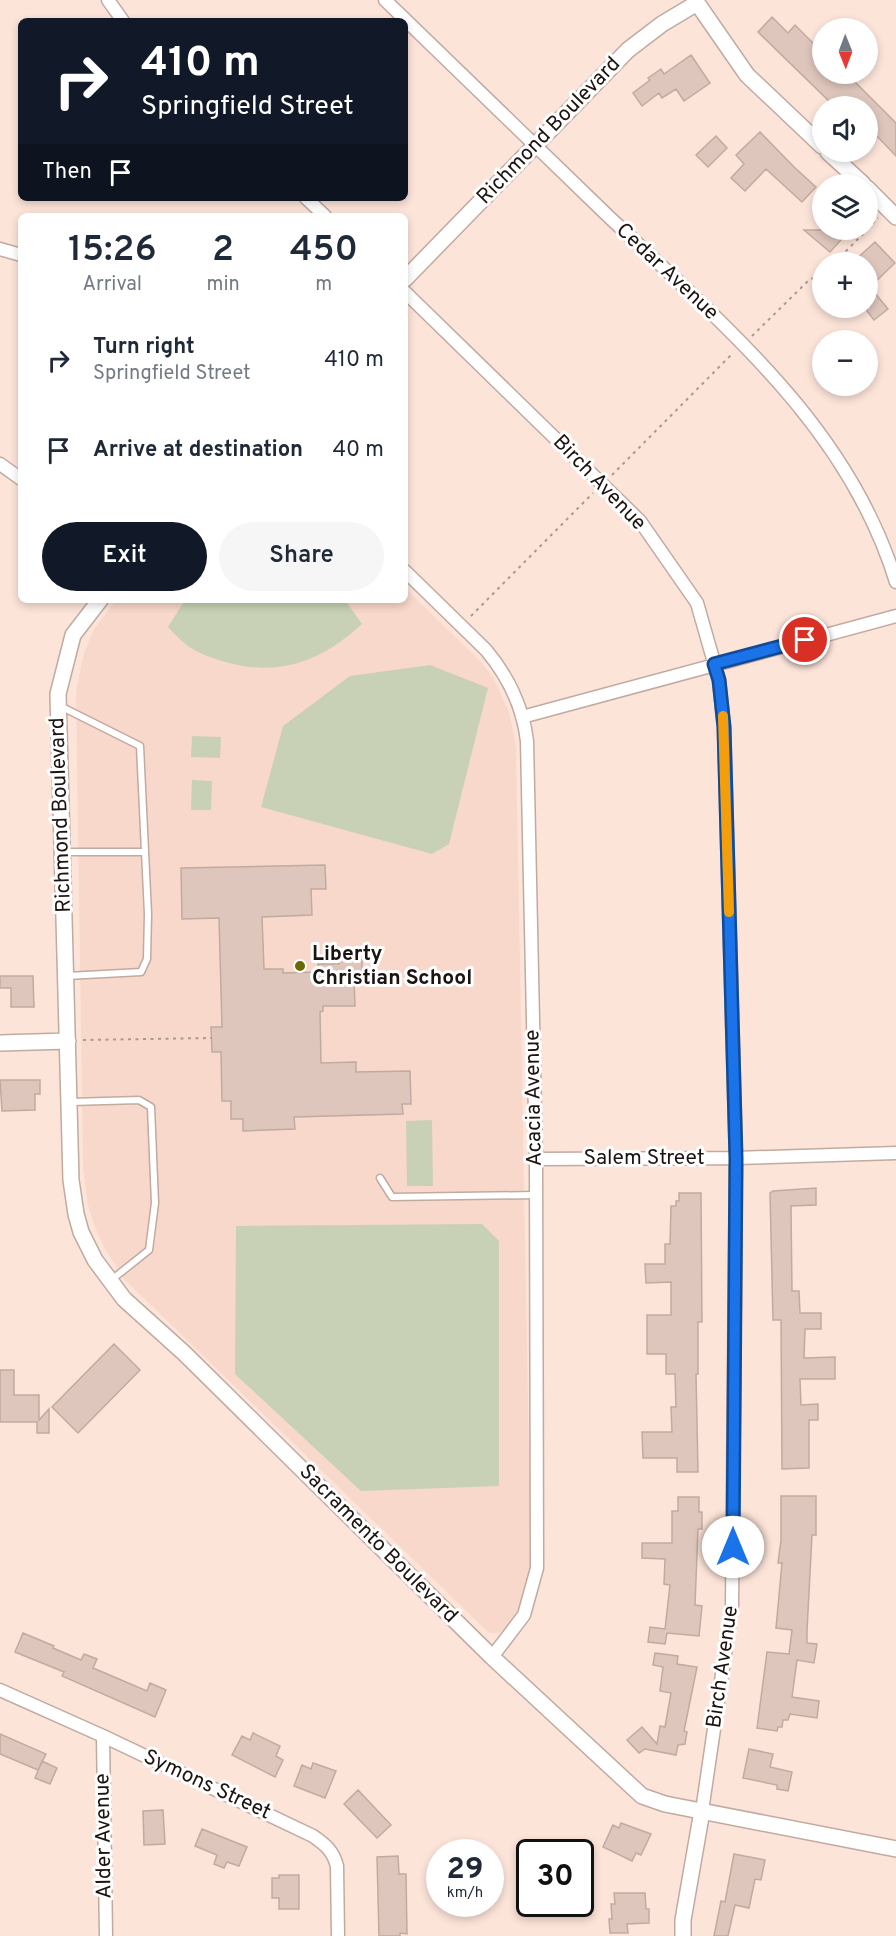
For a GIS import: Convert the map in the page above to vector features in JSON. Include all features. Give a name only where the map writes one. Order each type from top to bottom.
[{"type":"street","points":[[108,0],[121,18]]},
{"type":"street","name":"Cedar Avenue","points":[[385,0],[403,18]]},
{"type":"street","points":[[700,1],[747,75],[812,137]]},
{"type":"street","name":"Richmond Boulevard","points":[[408,276],[628,50],[662,24],[700,1]]},
{"type":"street","name":"Cedar Avenue","points":[[408,23],[535,147],[735,336],[782,384],[827,443],[859,493],[885,548],[896,582]]},
{"type":"street","points":[[839,162],[852,174]]},
{"type":"street","points":[[878,199],[896,217]]},
{"type":"street","points":[[309,201],[322,213]]},
{"type":"street","points":[[0,249],[18,254]]},
{"type":"street","name":"Birch Avenue","points":[[408,295],[640,521],[697,603],[719,680],[724,727],[736,1158],[732,1606],[702,1812],[683,1920],[683,1936]]},
{"type":"street","points":[[0,464],[18,477]]},
{"type":"street","name":"Acacia Avenue","points":[[408,574],[491,656],[509,684],[522,717],[528,750],[536,1159],[537,1569],[524,1616],[492,1657]]},
{"type":"street","name":"Richmond Boulevard","points":[[68,1041],[58,694],[73,635],[98,603]]},
{"type":"street","points":[[522,717],[896,616]]},
{"type":"street","points":[[0,1043],[68,1041]]},
{"type":"street","name":"Sacramento Boulevard","points":[[68,1041],[71,1180],[76,1214],[81,1232],[95,1260],[124,1299],[184,1353],[492,1657],[642,1796],[665,1804],[702,1812],[896,1849]]},
{"type":"street","name":"Salem Street","points":[[536,1159],[736,1158],[896,1153]]},
{"type":"street","name":"Symons Street","points":[[0,1690],[314,1836],[327,1845],[337,1866],[338,1936]]},
{"type":"street","name":"Alder Avenue","points":[[103,1736],[106,1936]]},
{"type":"lane","points":[[58,704],[140,746],[148,914],[147,959],[141,972],[66,976]]},
{"type":"lane","points":[[62,852],[145,852]]},
{"type":"lane","points":[[69,1102],[139,1100],[151,1107],[155,1203],[149,1250],[110,1281]]},
{"type":"lane","points":[[380,1178],[392,1197],[536,1195]]},
{"type":"path","points":[[845,252],[856,240]]},
{"type":"path","points":[[752,336],[812,278]]},
{"type":"path","points":[[612,474],[734,352]]},
{"type":"path","points":[[471,616],[593,492]]},
{"type":"path","points":[[68,1041],[212,1038]]},
{"type":"shaded area","name":"Liberty Christian School","points":[[408,591],[481,662],[493,677],[509,712],[516,746],[531,1565],[529,1581],[519,1608],[501,1632],[490,1633],[486,1630],[124,1279],[95,1227],[88,1205],[83,1168],[76,692],[84,653],[93,631],[114,603],[408,603]]},
{"type":"green space","points":[[183,603],[347,603],[362,624],[331,648],[314,657],[280,667],[261,668],[242,666],[197,652],[168,627]]},
{"type":"green space","points":[[430,665],[488,688],[449,844],[432,854],[261,807],[283,726],[350,676]]},
{"type":"green space","points":[[192,736],[221,737],[220,758],[191,757]]},
{"type":"green space","points":[[192,780],[212,781],[211,810],[191,810]]},
{"type":"green space","points":[[432,1120],[433,1186],[407,1186],[406,1121]]},
{"type":"green space","points":[[482,1224],[499,1241],[499,1486],[361,1491],[235,1374],[236,1226]]},
{"type":"building","points":[[772,17],[788,33],[795,25],[812,42],[812,84],[857,84],[869,96],[824,96],[758,32]]},
{"type":"building","points":[[691,55],[710,83],[684,101],[676,89],[662,98],[659,93],[642,106],[633,93],[661,69],[664,74]]},
{"type":"building","points":[[878,105],[896,123],[896,156],[878,137]]},
{"type":"building","points":[[760,132],[812,183],[812,191],[802,202],[766,169],[745,191],[731,178],[744,164],[736,155]]},
{"type":"building","points":[[716,136],[727,148],[708,167],[696,155]]},
{"type":"building","points":[[804,230],[812,230],[812,237]]},
{"type":"building","points":[[816,240],[841,240],[830,252]]},
{"type":"building","points":[[875,242],[895,263],[878,279],[878,252],[864,252]]},
{"type":"building","points":[[878,297],[888,309],[878,317]]},
{"type":"building","points":[[325,865],[326,889],[311,889],[312,915],[262,917],[264,969],[283,969],[283,973],[319,972],[318,964],[339,964],[339,958],[362,960],[362,980],[354,980],[355,1006],[323,1006],[323,1011],[320,1012],[321,1063],[356,1062],[356,1072],[410,1071],[411,1104],[402,1104],[403,1114],[294,1117],[295,1129],[243,1131],[243,1119],[231,1119],[231,1101],[222,1101],[221,1052],[212,1052],[211,1027],[222,1027],[219,918],[182,919],[181,868]]},
{"type":"building","points":[[0,976],[33,976],[34,1007],[11,1007],[11,988],[0,988]]},
{"type":"building","points":[[0,1080],[40,1080],[40,1094],[35,1094],[35,1110],[2,1111]]},
{"type":"building","points":[[816,1188],[816,1205],[791,1206],[792,1291],[799,1291],[800,1313],[821,1313],[821,1329],[805,1329],[804,1358],[835,1357],[835,1379],[800,1379],[801,1405],[818,1404],[818,1420],[809,1420],[809,1468],[782,1469],[781,1320],[773,1320],[770,1193]]},
{"type":"building","points":[[679,1193],[701,1193],[702,1322],[698,1322],[698,1374],[696,1374],[698,1472],[677,1472],[677,1458],[643,1458],[642,1432],[672,1432],[671,1407],[676,1407],[675,1374],[666,1374],[666,1354],[647,1354],[647,1315],[671,1315],[671,1282],[646,1283],[645,1264],[665,1264],[665,1244],[670,1244],[671,1206],[676,1206]]},
{"type":"building","points":[[114,1344],[140,1370],[78,1433],[52,1407]]},
{"type":"building","points":[[0,1370],[14,1370],[14,1395],[39,1395],[39,1420],[49,1409],[49,1433],[37,1433],[37,1422],[0,1422]]},
{"type":"building","points":[[781,1496],[816,1496],[816,1535],[812,1535],[807,1643],[817,1644],[814,1663],[797,1660],[792,1697],[819,1701],[817,1718],[790,1714],[788,1720],[783,1720],[782,1727],[778,1727],[777,1731],[757,1728],[767,1652],[789,1654],[792,1630],[776,1628],[782,1563],[778,1563],[781,1540]]},
{"type":"building","points":[[678,1497],[699,1497],[699,1512],[702,1512],[702,1529],[698,1529],[695,1605],[702,1606],[699,1636],[667,1633],[665,1644],[648,1642],[650,1627],[665,1629],[670,1585],[664,1584],[665,1559],[642,1558],[642,1543],[672,1543],[672,1511],[678,1511]]},
{"type":"building","points":[[23,1633],[81,1660],[84,1654],[97,1659],[93,1668],[147,1691],[150,1683],[166,1690],[155,1717],[62,1676],[64,1672],[15,1652]]},
{"type":"building","points":[[655,1653],[678,1656],[677,1664],[697,1667],[684,1731],[687,1732],[685,1744],[678,1745],[676,1755],[645,1749],[639,1753],[627,1740],[642,1727],[657,1744],[660,1726],[665,1727],[671,1693],[660,1691],[663,1667],[653,1665]]},
{"type":"building","points":[[253,1733],[280,1746],[276,1756],[283,1760],[275,1777],[232,1755],[242,1736],[250,1740]]},
{"type":"building","points":[[0,1734],[46,1754],[38,1770],[0,1754]]},
{"type":"building","points":[[749,1749],[773,1754],[770,1767],[792,1772],[788,1791],[777,1789],[777,1785],[743,1778]]},
{"type":"building","points":[[42,1761],[57,1768],[50,1784],[35,1778]]},
{"type":"building","points":[[313,1763],[336,1771],[325,1798],[294,1786],[302,1765],[311,1769]]},
{"type":"building","points":[[358,1790],[391,1825],[377,1838],[344,1804]]},
{"type":"building","points":[[163,1810],[165,1844],[144,1845],[143,1811]]},
{"type":"building","points":[[621,1823],[651,1834],[641,1855],[636,1853],[632,1861],[603,1847],[613,1825],[619,1828]]},
{"type":"building","points":[[202,1829],[247,1847],[239,1866],[227,1862],[224,1868],[214,1864],[217,1855],[195,1846]]},
{"type":"building","points":[[734,1854],[765,1860],[761,1880],[755,1879],[749,1908],[735,1905],[728,1936],[714,1936],[721,1901],[725,1902]]},
{"type":"building","points":[[398,1856],[399,1874],[406,1874],[407,1934],[379,1936],[377,1857]]},
{"type":"building","points":[[279,1875],[299,1875],[299,1909],[279,1909],[279,1898],[272,1898],[272,1878],[279,1878]]},
{"type":"building","points":[[614,1893],[645,1893],[646,1909],[649,1909],[649,1923],[627,1924],[628,1933],[610,1933],[609,1919],[612,1919],[611,1904],[615,1904]]},
{"type":"slow traffic","points":[[723,716],[729,912]]},
{"type":"place","name":"Liberty Christian School","points":[[300,966]]},
{"type":"route","points":[[733,1547],[736,1158],[724,727],[719,680],[714,664],[805,640]]}]
